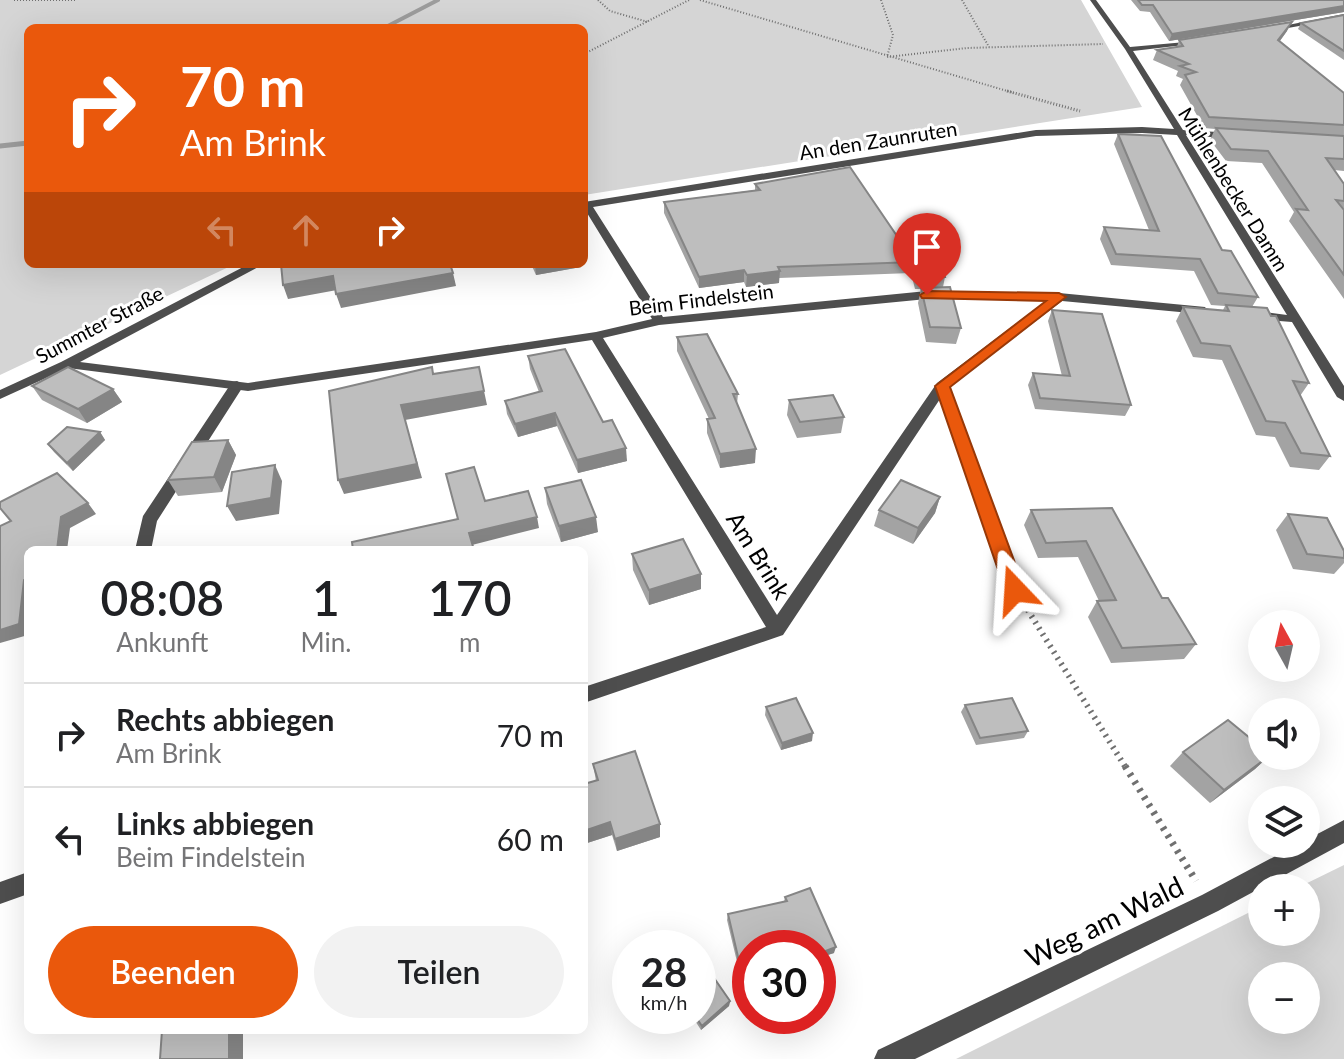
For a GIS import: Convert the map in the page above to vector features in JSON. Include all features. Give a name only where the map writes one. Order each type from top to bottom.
[{"type":"street","name":"Mühlenbecker Damm","points":[[1093,0],[1180,132],[1344,397]]},
{"type":"street","points":[[1261,31],[1344,16]]},
{"type":"street","points":[[1126,47],[1203,41]]},
{"type":"street","name":"An den Zaunruten","points":[[588,205],[1036,133],[1142,130],[1242,136]]},
{"type":"street","points":[[588,210],[659,321]]},
{"type":"street","name":"Summter Straße","points":[[0,395],[70,365],[249,268]]},
{"type":"street","name":"Beim Findelstein","points":[[70,365],[248,387],[596,336],[659,321],[927,295],[1059,297],[1216,312]]},
{"type":"street","name":"Am Brink","points":[[596,336],[777,630],[942,386],[1059,297]]},
{"type":"street","points":[[1247,314],[1294,319]]},
{"type":"street","points":[[144,546],[149,520],[237,385]]},
{"type":"street","points":[[942,386],[1015,590]]},
{"type":"street","points":[[588,694],[777,630]]},
{"type":"street","name":"Weg am Wald","points":[[887,1059],[1210,903],[1344,831]]},
{"type":"street","points":[[0,893],[24,884]]},
{"type":"path","points":[[14,0],[77,0]]},
{"type":"path","points":[[598,0],[610,11],[649,22]]},
{"type":"path","points":[[588,52],[689,0]]},
{"type":"path","points":[[700,0],[1086,113]]},
{"type":"path","points":[[881,0],[893,27],[892,48],[887,57]]},
{"type":"path","points":[[962,0],[989,47]]},
{"type":"path","points":[[887,57],[989,47],[1126,47]]},
{"type":"path","points":[[1015,590],[1210,903]]},
{"type":"shaded area","points":[[0,0],[1081,0],[1142,107],[588,194],[588,24],[24,24],[24,268],[227,268],[0,375]]},
{"type":"shaded area","points":[[1344,865],[1344,1059],[956,1059],[1248,913],[1248,946],[1320,946],[1320,877]]},
{"type":"building","points":[[1138,0],[1344,0],[1344,6],[1172,34],[1153,5],[1142,5]]},
{"type":"building","points":[[1344,15],[1344,51],[1301,23]]},
{"type":"building","points":[[1292,22],[1278,40],[1344,93],[1344,125],[1209,117],[1185,75],[1196,72],[1180,66],[1189,64],[1157,50],[1183,46],[1179,40]]},
{"type":"building","points":[[1216,128],[1344,136],[1344,159],[1326,158],[1344,184],[1344,201],[1336,200],[1344,210],[1344,275],[1296,209],[1308,210],[1268,151],[1231,149]]},
{"type":"building","points":[[1118,134],[1161,136],[1222,250],[1231,251],[1258,297],[1218,293],[1200,259],[1116,254],[1104,227],[1159,231]]},
{"type":"building","points":[[850,167],[914,261],[909,242],[936,242],[945,277],[917,278],[914,262],[778,267],[780,271],[747,275],[744,270],[699,277],[664,202],[760,190],[755,184]]},
{"type":"building","points":[[281,268],[451,268],[453,273],[336,294],[333,276],[283,285]]},
{"type":"building","points":[[950,287],[961,328],[930,327],[921,288]]},
{"type":"building","points":[[1226,305],[1267,308],[1271,316],[1276,316],[1309,383],[1293,381],[1330,456],[1301,453],[1285,423],[1266,421],[1230,346],[1201,343],[1183,307],[1229,311]]},
{"type":"building","points":[[1052,310],[1102,314],[1131,405],[1040,398],[1033,373],[1070,376]]},
{"type":"building","points":[[707,334],[738,394],[733,394],[756,449],[720,454],[707,419],[715,418],[677,337]]},
{"type":"building","points":[[565,349],[603,422],[612,420],[626,448],[577,460],[555,413],[515,424],[505,401],[542,391],[528,356]]},
{"type":"building","points":[[68,367],[113,389],[78,409],[32,386]]},
{"type":"building","points":[[432,367],[433,374],[479,367],[484,391],[401,405],[417,464],[338,480],[329,391]]},
{"type":"building","points":[[833,395],[844,417],[800,422],[789,400]]},
{"type":"building","points":[[67,427],[100,432],[67,463],[48,444]]},
{"type":"building","points":[[228,440],[214,477],[168,480],[192,442]]},
{"type":"building","points":[[275,465],[271,498],[227,506],[232,472]]},
{"type":"building","points":[[474,467],[485,501],[528,491],[537,517],[469,533],[473,546],[352,546],[352,542],[458,519],[446,474]]},
{"type":"building","points":[[57,473],[88,503],[61,517],[57,546],[24,546],[19,624],[0,630],[0,526],[11,521],[0,508],[0,502]]},
{"type":"building","points":[[581,480],[596,517],[559,526],[545,488]]},
{"type":"building","points":[[901,480],[940,497],[918,528],[879,510]]},
{"type":"building","points":[[1112,508],[1162,598],[1168,598],[1196,644],[1122,648],[1097,601],[1116,600],[1086,541],[1046,543],[1031,510]]},
{"type":"building","points":[[1288,514],[1327,518],[1344,551],[1344,558],[1307,554]]},
{"type":"building","points":[[683,539],[701,574],[649,590],[632,554]]},
{"type":"building","points":[[796,698],[813,733],[782,743],[766,707]]},
{"type":"building","points":[[1012,698],[1028,731],[980,738],[965,705]]},
{"type":"building","points":[[1228,720],[1248,736],[1248,770],[1250,770],[1224,790],[1183,752]]},
{"type":"building","points":[[635,751],[660,824],[615,839],[610,822],[588,830],[588,783],[598,780],[593,764]]},
{"type":"building","points":[[810,888],[829,930],[732,931],[728,914],[787,901],[785,897]]},
{"type":"building","points":[[716,981],[730,1001],[716,1014]]},
{"type":"building","points":[[162,1034],[229,1034],[229,1059],[160,1059]]},
{"type":"waterway","points":[[392,24],[438,0]]},
{"type":"waterway","points":[[0,146],[24,143]]},
{"type":"route","points":[[927,295],[1059,297],[942,386],[1015,590]]}]
